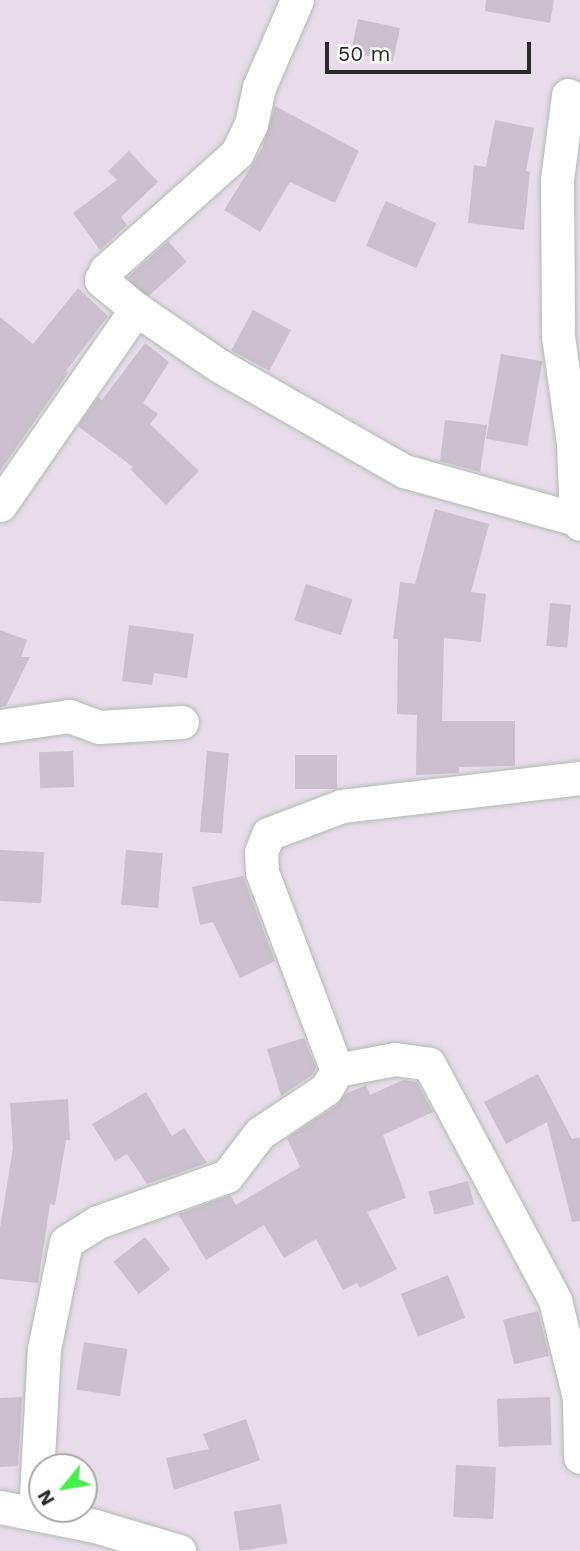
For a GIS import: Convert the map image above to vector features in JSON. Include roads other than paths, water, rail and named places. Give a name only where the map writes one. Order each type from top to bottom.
[{"type":"street","points":[[298,0],[259,87],[251,124],[237,153],[106,270],[101,280],[136,309],[218,365],[404,471],[578,522],[573,443],[558,336],[557,180],[568,95]]},
{"type":"street","points":[[0,505],[136,309]]},
{"type":"street","points":[[0,726],[69,716],[99,727],[182,722]]},
{"type":"street","points":[[337,1070],[262,872],[261,852],[268,834],[342,806],[580,778]]},
{"type":"street","points":[[38,1453],[44,1349],[66,1242],[98,1222],[228,1175],[260,1133],[326,1089],[337,1070],[395,1059],[429,1064],[555,1300],[579,1398],[580,1457]]},
{"type":"street","points":[[0,1507],[28,1513]]},
{"type":"street","points":[[79,1523],[179,1551]]}]
